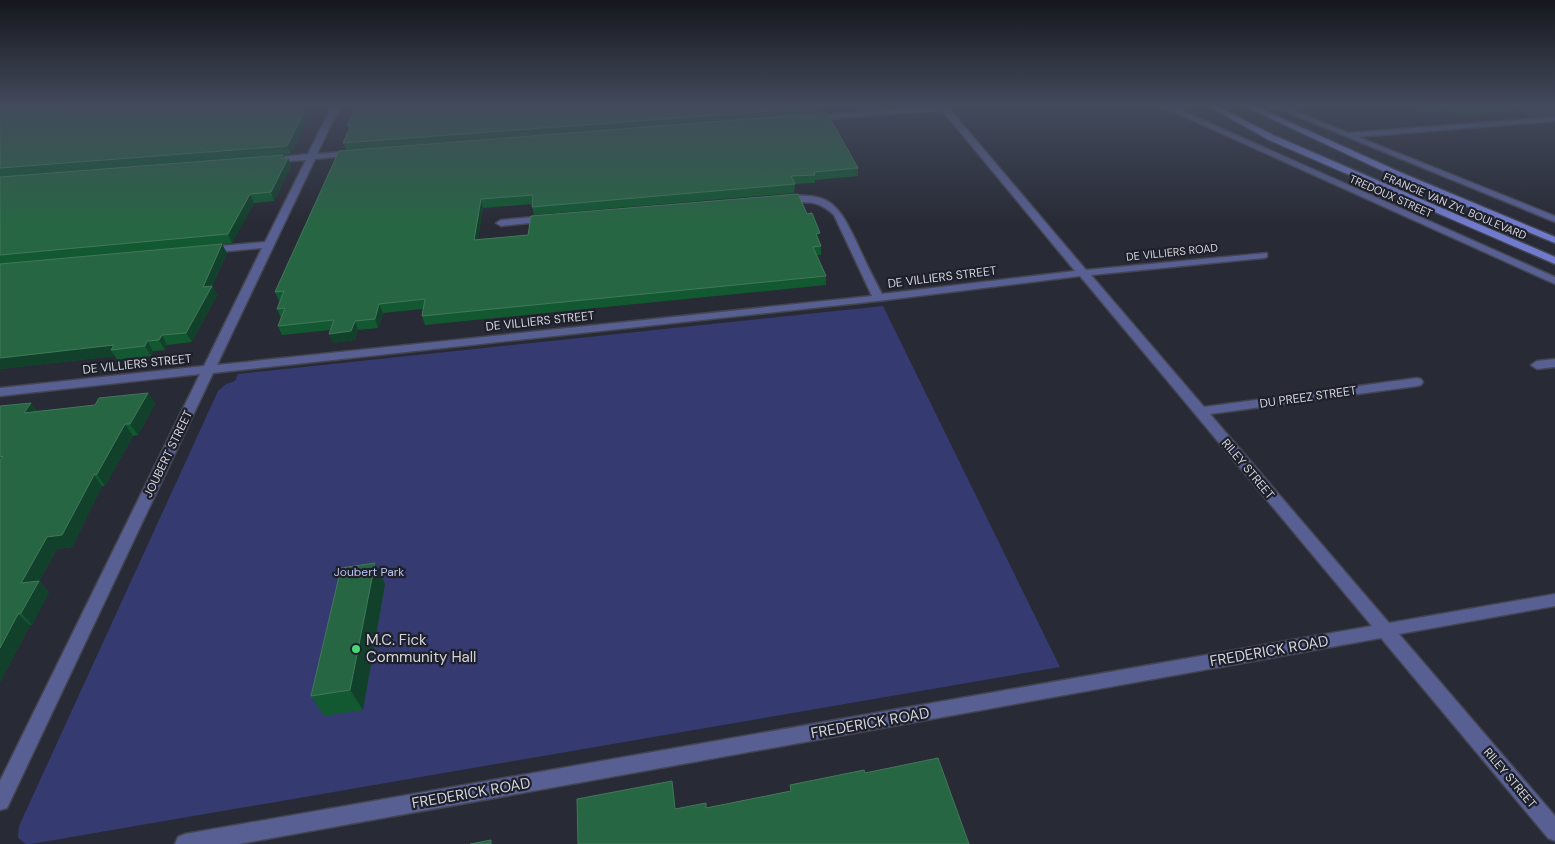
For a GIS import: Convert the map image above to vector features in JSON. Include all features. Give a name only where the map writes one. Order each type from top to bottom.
[{"type":"main road","name":"FRANCIE VAN ZYL BOULEVARD","points":[[1289,145],[1555,261]]},
{"type":"main road","name":"FRANCIE VAN ZYL BOULEVARD","points":[[1332,145],[1390,172],[1555,240]]},
{"type":"street","name":"JOUBERT STREET","points":[[0,801],[317,145]]},
{"type":"street","name":"RILEY STREET","points":[[975,145],[1555,832]]},
{"type":"street","name":"TREDOUX STREET","points":[[1252,145],[1555,281]]},
{"type":"street","points":[[1373,145],[1555,219]]},
{"type":"street","points":[[263,160],[365,152]]},
{"type":"street","points":[[771,200],[800,197],[815,199],[829,204],[838,214],[878,298]]},
{"type":"street","points":[[501,223],[558,218]]},
{"type":"street","points":[[199,251],[268,245]]},
{"type":"street","name":"DE VILLIERS ROAD","points":[[1082,273],[1264,255]]},
{"type":"street","name":"DE VILLIERS STREET","points":[[0,392],[878,298],[1082,273]]},
{"type":"street","points":[[1537,365],[1555,362]]},
{"type":"street","name":"DU PREEZ STREET","points":[[1199,412],[1417,382]]},
{"type":"street","name":"FREDERICK ROAD","points":[[185,844],[1555,600]]},
{"type":"green space","name":"Joubert Park","points":[[883,306],[1060,667],[31,844],[26,844],[18,838],[19,826],[218,391],[226,384],[235,381],[238,374]]},
{"type":"building","points":[[0,145],[287,145],[287,146],[0,168]]},
{"type":"building","points":[[411,145],[845,145],[858,168],[814,172],[815,175],[791,176],[795,184],[532,207],[533,195],[481,199],[474,240],[528,235],[531,216],[798,194],[807,214],[812,213],[820,233],[816,234],[821,246],[813,247],[826,276],[422,316],[425,299],[379,304],[375,319],[355,321],[351,331],[329,334],[334,320],[278,326],[285,308],[277,309],[284,291],[275,292],[339,151]]},
{"type":"building","points":[[283,155],[281,158],[288,158],[271,192],[250,194],[228,234],[0,255],[0,177]]},
{"type":"building","points":[[222,244],[203,287],[212,286],[186,333],[162,335],[159,340],[147,341],[145,346],[111,350],[114,345],[0,358],[0,264]]},
{"type":"building","points":[[148,393],[130,424],[125,424],[97,474],[94,475],[62,535],[47,537],[21,583],[39,581],[21,613],[18,614],[0,648],[0,461],[3,456],[0,457],[0,406],[31,403],[24,413],[95,405],[99,398]]},
{"type":"building","points":[[375,563],[350,690],[311,696],[341,568]]},
{"type":"building","points":[[938,758],[969,844],[578,844],[577,799],[672,781],[675,809],[706,803],[706,808],[791,791],[790,785],[864,770],[865,773]]},
{"type":"building","points":[[491,840],[491,844],[470,844]]},
{"type":"place","name":"M.C. Fick Community Hall","points":[[356,649]]}]
